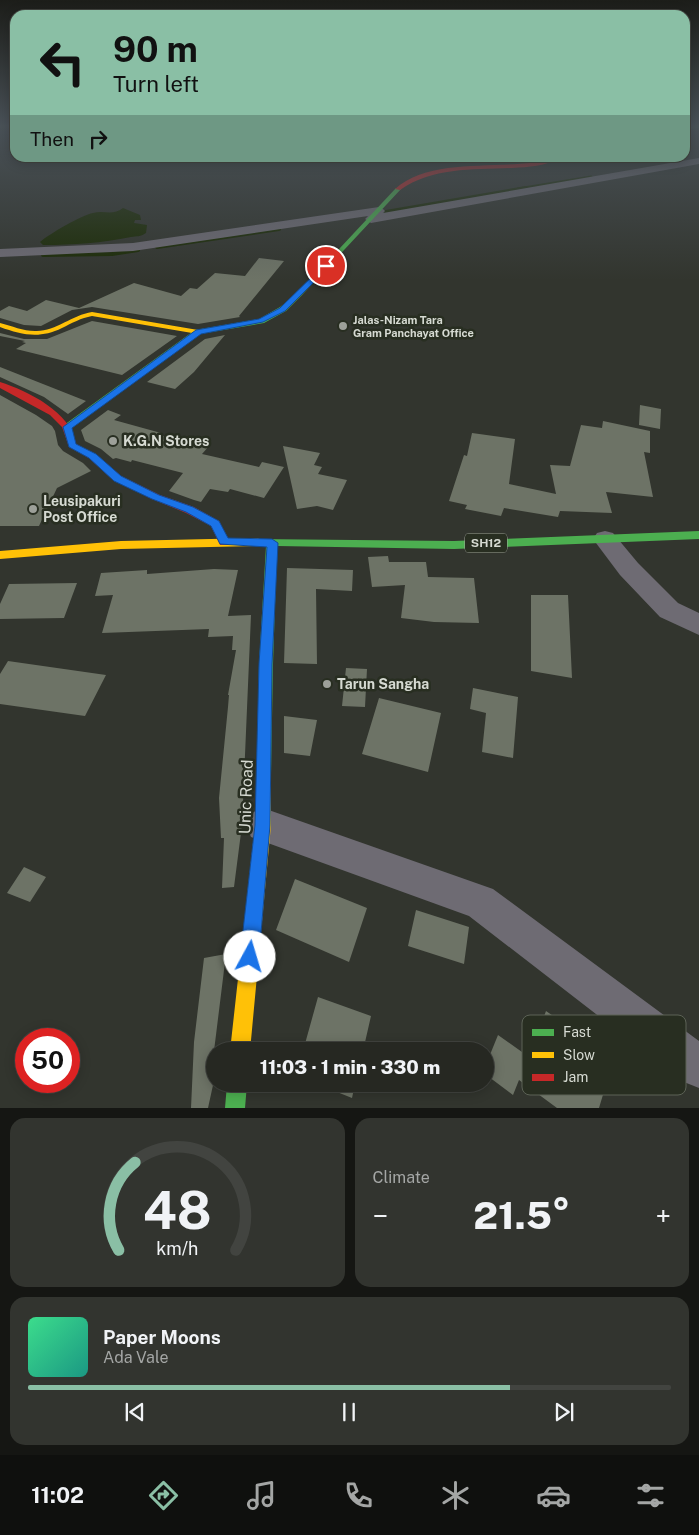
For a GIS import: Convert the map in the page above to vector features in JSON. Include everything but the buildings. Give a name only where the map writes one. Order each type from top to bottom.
[{"type":"street","points":[[0,325],[31,333],[42,333],[77,316],[92,314],[198,332],[261,320],[282,309],[300,294],[405,182],[419,177]]},
{"type":"street","points":[[0,253],[133,247],[375,215],[605,177]]},
{"type":"street","points":[[67,427],[198,332]]},
{"type":"street","points":[[0,385],[23,396],[67,427],[72,445],[92,456],[117,478],[156,497],[190,510],[216,524],[224,542]]},
{"type":"street","name":"SH12","points":[[0,555],[121,545],[224,542],[454,545],[699,535]]},
{"type":"street","points":[[605,539],[629,570],[669,610],[699,625]]},
{"type":"street","name":"Unic Road","points":[[241,1042],[262,825],[266,664],[272,543]]},
{"type":"street","points":[[262,825],[480,902],[630,1015]]},
{"type":"street","points":[[686,1057],[699,1067]]},
{"type":"street","points":[[235,1108],[236,1092]]},
{"type":"shaded area","points":[[123,208],[140,215],[141,220],[135,220],[134,223],[147,225],[146,233],[109,241],[65,245],[43,245],[40,242],[66,225],[88,214],[116,212]]},
{"type":"waterway","points":[[518,189],[591,177]]},
{"type":"waterway","points":[[386,212],[526,188]]},
{"type":"waterway","points":[[157,247],[279,229]]},
{"type":"waterway","points":[[43,255],[112,254],[138,250]]},
{"type":"traffic: fast","points":[[67,427],[198,332],[261,321],[283,309],[300,294],[398,189]]},
{"type":"traffic: fast","points":[[258,542],[454,545],[699,535]]},
{"type":"traffic: fast","points":[[264,774],[266,664],[272,543]]},
{"type":"traffic: fast","points":[[235,1108],[236,1092]]},
{"type":"traffic: slow","points":[[0,325],[35,334],[53,330],[75,319],[92,314],[198,332]]},
{"type":"traffic: slow","points":[[0,555],[121,545],[258,542]]},
{"type":"traffic: slow","points":[[241,1042],[263,825],[264,774]]},
{"type":"traffic: jam","points":[[398,189],[412,179],[419,177]]},
{"type":"traffic: jam","points":[[0,385],[36,402],[53,413],[66,426],[72,445],[92,456],[117,478],[156,497],[190,510],[215,524],[224,542]]},
{"type":"place","name":"Jalas-Nizam Tara Gram Panchayat Office","points":[[343,326]]},
{"type":"place","name":"K.G.N Stores","points":[[113,441]]},
{"type":"place","name":"Leusipakuri Post Office","points":[[33,509]]},
{"type":"place","name":"Tarun Sangha","points":[[327,684]]},
{"type":"route","points":[[250,957],[262,825],[266,664],[272,543],[224,542],[216,524],[190,510],[156,497],[117,478],[92,456],[72,445],[67,427],[198,332],[261,320],[282,309],[300,294],[326,266]]}]
